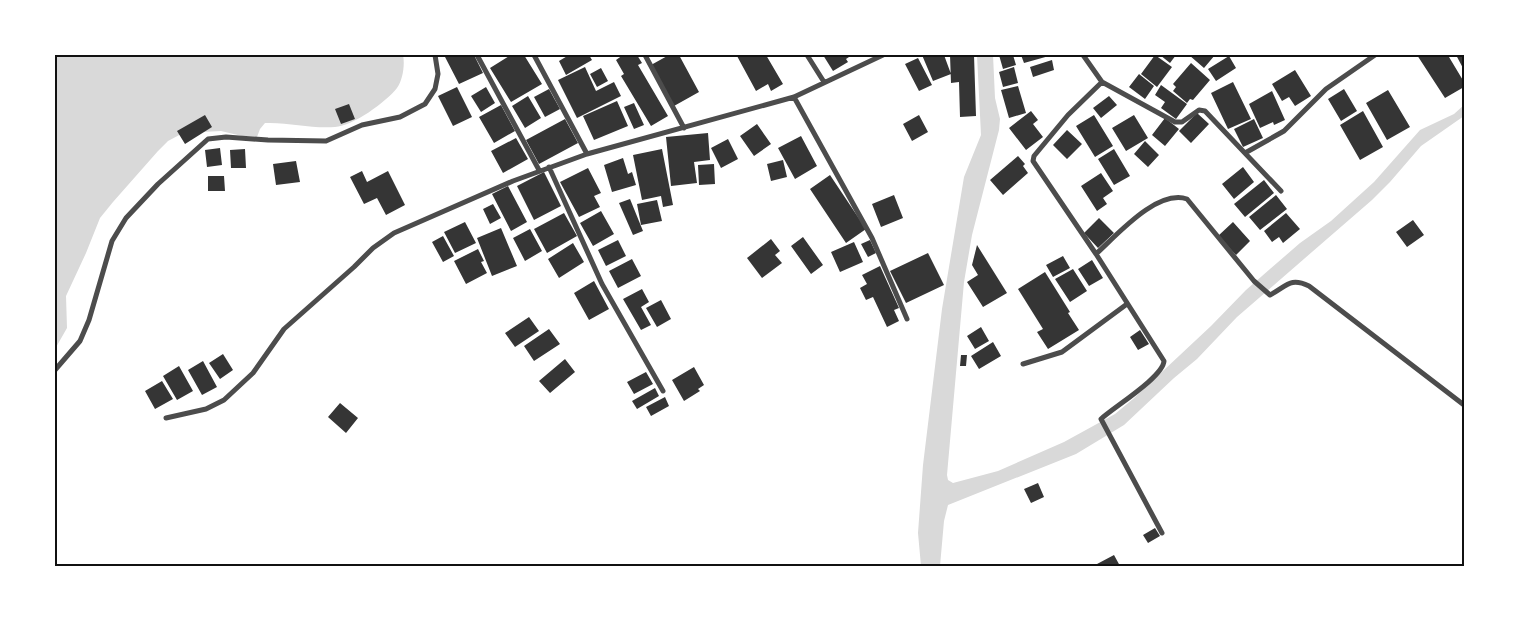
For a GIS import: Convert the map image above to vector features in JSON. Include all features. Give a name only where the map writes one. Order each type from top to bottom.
[{"type":"street","points":[[55,370],[80,342],[89,320],[112,241],[126,218],[158,184],[208,139],[226,137],[326,142],[362,125],[400,117],[422,107],[435,89],[438,74],[435,55]]},
{"type":"street","points":[[477,55],[540,170]]},
{"type":"street","points":[[534,55],[587,154]]},
{"type":"street","points":[[644,55],[684,128]]},
{"type":"street","points":[[807,55],[824,82]]},
{"type":"street","points":[[166,418],[206,409],[224,400],[253,373],[284,329],[382,240],[394,233],[540,170],[587,154],[794,98],[883,55]]},
{"type":"street","points":[[1083,55],[1102,82],[1175,122],[1182,122],[1199,110],[1205,112],[1281,191]]},
{"type":"street","points":[[1245,153],[1284,131],[1326,89],[1375,55]]},
{"type":"street","points":[[1102,82],[1068,115],[1034,156],[1033,161],[1163,358],[1164,364],[1152,379],[1101,419],[1162,533]]},
{"type":"street","points":[[794,98],[872,238],[907,319]]},
{"type":"street","points":[[549,167],[602,284],[663,391]]},
{"type":"street","points":[[1096,254],[1155,204],[1168,198],[1184,198],[1192,204],[1254,281],[1270,295],[1293,281],[1299,281],[1309,286],[1464,405]]},
{"type":"street","points":[[1024,364],[1062,352],[1127,304]]},
{"type":"shaded area","points":[[55,55],[403,55],[404,63],[401,81],[392,94],[360,118],[342,126],[318,127],[265,123],[257,137],[221,131],[183,133],[168,141],[100,218],[66,296],[67,328],[55,349]]},
{"type":"shaded area","points":[[977,55],[993,55],[995,98],[1000,119],[999,130],[972,235],[964,282],[947,475],[948,480],[953,483],[998,471],[1064,442],[1115,414],[1211,326],[1246,290],[1300,243],[1331,221],[1374,182],[1420,130],[1454,114],[1464,105],[1464,116],[1421,146],[1372,200],[1237,317],[1197,359],[1124,425],[1076,454],[948,505],[944,521],[940,566],[921,566],[918,533],[923,465],[942,309],[964,177],[981,135]]},
{"type":"building","points":[[444,55],[474,55],[483,73],[459,84]]},
{"type":"building","points":[[511,55],[524,55],[542,84],[511,102],[490,68]]},
{"type":"building","points":[[569,55],[589,55],[592,60],[566,75],[559,61]]},
{"type":"building","points":[[623,55],[637,55],[642,63],[638,65],[668,116],[651,126],[621,76],[624,74],[616,60]]},
{"type":"building","points":[[669,55],[679,55],[699,92],[674,106],[651,65]]},
{"type":"building","points":[[766,55],[783,84],[771,91],[768,84],[756,91],[737,56]]},
{"type":"building","points":[[823,55],[852,55],[846,59],[848,62],[833,71]]},
{"type":"building","points":[[922,55],[944,55],[951,74],[933,81]]},
{"type":"building","points":[[950,55],[974,55],[976,116],[960,117],[959,82],[951,83]]},
{"type":"building","points":[[999,55],[1013,55],[1016,65],[1003,69]]},
{"type":"building","points":[[1021,55],[1049,55],[1049,56],[1024,63]]},
{"type":"building","points":[[1155,55],[1172,67],[1157,87],[1141,74]]},
{"type":"building","points":[[1160,55],[1176,55],[1170,63]]},
{"type":"building","points":[[1189,55],[1215,55],[1204,68]]},
{"type":"building","points":[[1417,55],[1452,55],[1449,57],[1464,82],[1464,87],[1445,98]]},
{"type":"building","points":[[1456,55],[1464,55],[1464,70]]},
{"type":"building","points":[[1229,56],[1236,68],[1216,81],[1208,69]]},
{"type":"building","points":[[918,58],[932,85],[919,91],[905,64]]},
{"type":"building","points":[[1052,60],[1054,70],[1033,77],[1030,67]]},
{"type":"building","points":[[1191,63],[1210,80],[1193,100],[1190,99],[1187,103],[1173,91],[1176,87],[1173,84]]},
{"type":"building","points":[[585,67],[596,91],[614,82],[621,96],[577,118],[558,80]]},
{"type":"building","points":[[1014,67],[1018,83],[1003,87],[999,72]]},
{"type":"building","points":[[601,68],[608,81],[597,87],[590,74]]},
{"type":"building","points":[[1295,70],[1311,96],[1295,106],[1289,97],[1282,101],[1272,84]]},
{"type":"building","points":[[1139,74],[1154,86],[1145,99],[1129,87]]},
{"type":"building","points":[[1233,82],[1251,119],[1228,129],[1211,93]]},
{"type":"building","points":[[1161,85],[1187,104],[1176,119],[1161,108],[1165,102],[1155,95]]},
{"type":"building","points":[[1018,86],[1026,113],[1009,118],[1001,90]]},
{"type":"building","points":[[457,87],[472,117],[453,126],[438,96]]},
{"type":"building","points":[[486,87],[495,103],[481,112],[471,96]]},
{"type":"building","points":[[549,89],[560,109],[545,117],[534,97]]},
{"type":"building","points":[[1344,89],[1357,111],[1341,121],[1328,99]]},
{"type":"building","points":[[1388,90],[1410,127],[1387,140],[1366,103]]},
{"type":"building","points":[[1272,91],[1285,120],[1274,125],[1273,122],[1260,128],[1249,104]]},
{"type":"building","points":[[528,96],[541,118],[525,128],[512,106]]},
{"type":"building","points":[[1109,96],[1117,105],[1101,118],[1093,108]]},
{"type":"building","points":[[617,101],[628,126],[594,140],[583,116]]},
{"type":"building","points":[[634,103],[644,125],[634,129],[624,107]]},
{"type":"building","points":[[349,104],[355,119],[341,124],[335,109]]},
{"type":"building","points":[[501,105],[515,131],[494,143],[479,117]]},
{"type":"building","points":[[1031,111],[1038,120],[1033,124],[1043,137],[1026,150],[1009,128]]},
{"type":"building","points":[[1363,111],[1383,147],[1360,160],[1340,125]]},
{"type":"building","points":[[1197,113],[1209,124],[1191,143],[1179,131]]},
{"type":"building","points":[[205,115],[212,127],[185,144],[177,131]]},
{"type":"building","points":[[919,115],[928,132],[912,141],[903,124]]},
{"type":"building","points":[[1094,115],[1113,146],[1095,157],[1076,126]]},
{"type":"building","points":[[1134,115],[1148,138],[1126,151],[1112,128]]},
{"type":"building","points":[[1165,118],[1179,129],[1165,146],[1152,135]]},
{"type":"building","points":[[565,119],[578,143],[539,164],[526,140]]},
{"type":"building","points":[[1254,119],[1263,138],[1243,147],[1234,129]]},
{"type":"building","points":[[757,124],[771,144],[754,156],[740,136]]},
{"type":"building","points":[[1067,130],[1082,144],[1067,159],[1053,145]]},
{"type":"building","points":[[708,133],[710,160],[694,162],[697,183],[671,186],[666,137]]},
{"type":"building","points":[[801,136],[817,166],[795,179],[778,148]]},
{"type":"building","points":[[516,138],[528,159],[503,173],[491,151]]},
{"type":"building","points":[[728,139],[738,159],[721,168],[711,148]]},
{"type":"building","points":[[1145,141],[1159,155],[1148,167],[1134,154]]},
{"type":"building","points":[[220,148],[222,165],[207,167],[205,150]]},
{"type":"building","points":[[245,149],[246,168],[231,168],[230,150]]},
{"type":"building","points":[[662,149],[673,205],[663,207],[661,196],[642,200],[633,155]]},
{"type":"building","points":[[1114,149],[1130,176],[1114,185],[1098,159]]},
{"type":"building","points":[[1018,156],[1025,164],[1023,166],[1028,173],[1003,195],[990,180]]},
{"type":"building","points":[[623,158],[628,174],[632,172],[636,185],[612,192],[604,165]]},
{"type":"building","points":[[783,160],[787,177],[771,181],[767,164]]},
{"type":"building","points":[[296,161],[300,182],[276,185],[273,164]]},
{"type":"building","points":[[714,164],[715,184],[699,185],[698,165]]},
{"type":"building","points":[[1243,167],[1254,182],[1234,199],[1222,184]]},
{"type":"building","points":[[588,168],[601,193],[594,196],[600,207],[579,217],[560,182]]},
{"type":"building","points":[[362,171],[367,182],[388,171],[405,205],[386,215],[377,198],[364,204],[350,177]]},
{"type":"building","points":[[544,172],[561,206],[534,220],[517,186]]},
{"type":"building","points":[[1101,173],[1113,191],[1103,198],[1107,204],[1097,211],[1081,186]]},
{"type":"building","points":[[830,175],[866,229],[846,243],[810,189]]},
{"type":"building","points":[[208,176],[224,176],[225,191],[208,191]]},
{"type":"building","points":[[1264,180],[1274,193],[1245,217],[1234,204]]},
{"type":"building","points":[[508,186],[527,222],[511,231],[492,194]]},
{"type":"building","points":[[894,195],[903,218],[881,227],[872,204]]},
{"type":"building","points":[[1276,195],[1287,209],[1260,230],[1249,217]]},
{"type":"building","points":[[630,199],[643,231],[633,235],[619,203]]},
{"type":"building","points":[[657,200],[662,221],[641,225],[637,204]]},
{"type":"building","points":[[493,204],[501,218],[490,224],[483,209]]},
{"type":"building","points":[[601,211],[614,234],[593,246],[580,223]]},
{"type":"building","points":[[564,213],[577,236],[547,253],[534,229]]},
{"type":"building","points":[[1286,213],[1300,229],[1283,243],[1279,237],[1272,242],[1264,231]]},
{"type":"building","points":[[1099,218],[1114,233],[1098,248],[1084,233]]},
{"type":"building","points":[[1413,220],[1424,235],[1407,247],[1396,232]]},
{"type":"building","points":[[465,222],[476,243],[455,253],[444,232]]},
{"type":"building","points":[[1233,222],[1250,241],[1236,255],[1218,236]]},
{"type":"building","points":[[501,228],[517,266],[492,276],[477,238]]},
{"type":"building","points":[[530,229],[542,251],[525,261],[513,238]]},
{"type":"building","points":[[443,236],[454,256],[443,262],[432,242]]},
{"type":"building","points":[[803,237],[823,265],[811,274],[791,246]]},
{"type":"building","points":[[771,239],[780,251],[775,255],[782,263],[762,278],[747,258]]},
{"type":"building","points":[[618,240],[626,256],[606,266],[598,250]]},
{"type":"building","points":[[870,240],[876,253],[868,257],[861,244]]},
{"type":"building","points":[[854,242],[863,262],[840,272],[831,252]]},
{"type":"building","points":[[573,243],[584,262],[559,278],[548,259]]},
{"type":"building","points":[[977,245],[1007,293],[983,307],[967,282],[978,275],[972,265]]},
{"type":"building","points":[[478,249],[484,261],[481,262],[487,273],[466,284],[454,261]]},
{"type":"building","points":[[928,253],[944,285],[906,303],[890,271]]},
{"type":"building","points":[[1063,256],[1070,268],[1053,277],[1046,265]]},
{"type":"building","points":[[632,259],[641,276],[618,288],[609,271]]},
{"type":"building","points":[[1092,260],[1103,278],[1089,286],[1078,269]]},
{"type":"building","points":[[880,266],[899,308],[894,310],[899,321],[887,327],[873,297],[866,300],[860,288],[867,284],[862,275]]},
{"type":"building","points":[[1073,269],[1087,291],[1070,302],[1055,279]]},
{"type":"building","points":[[1045,272],[1079,330],[1048,349],[1037,332],[1043,329],[1018,289]]},
{"type":"building","points":[[594,281],[609,309],[589,320],[574,293]]},
{"type":"building","points":[[642,289],[649,302],[641,307],[651,325],[641,330],[623,299]]},
{"type":"building","points":[[661,300],[671,319],[657,327],[646,308]]},
{"type":"building","points":[[529,317],[539,331],[515,347],[505,333]]},
{"type":"building","points":[[981,327],[989,341],[975,349],[967,336]]},
{"type":"building","points":[[549,329],[560,344],[534,361],[524,346]]},
{"type":"building","points":[[1140,330],[1149,344],[1138,350],[1130,337]]},
{"type":"building","points":[[993,342],[1001,356],[979,369],[971,356]]},
{"type":"building","points":[[223,354],[233,370],[220,379],[209,363]]},
{"type":"building","points":[[961,355],[967,355],[966,366],[960,366]]},
{"type":"building","points":[[565,359],[575,372],[550,393],[539,381]]},
{"type":"building","points":[[203,361],[217,387],[202,395],[188,370]]},
{"type":"building","points":[[179,366],[193,391],[177,400],[163,376]]},
{"type":"building","points":[[694,367],[704,385],[698,389],[700,391],[684,401],[672,380]]},
{"type":"building","points":[[646,372],[653,384],[634,394],[627,382]]},
{"type":"building","points":[[162,381],[173,399],[155,409],[145,391]]},
{"type":"building","points":[[655,388],[659,396],[637,409],[632,401]]},
{"type":"building","points":[[665,397],[669,406],[651,416],[646,407]]},
{"type":"building","points":[[340,403],[358,418],[346,433],[328,417]]},
{"type":"building","points":[[1038,483],[1044,497],[1031,503],[1024,489]]},
{"type":"building","points":[[1155,528],[1160,536],[1148,543],[1143,535]]},
{"type":"building","points":[[1114,555],[1120,566],[1098,566],[1097,564]]}]
